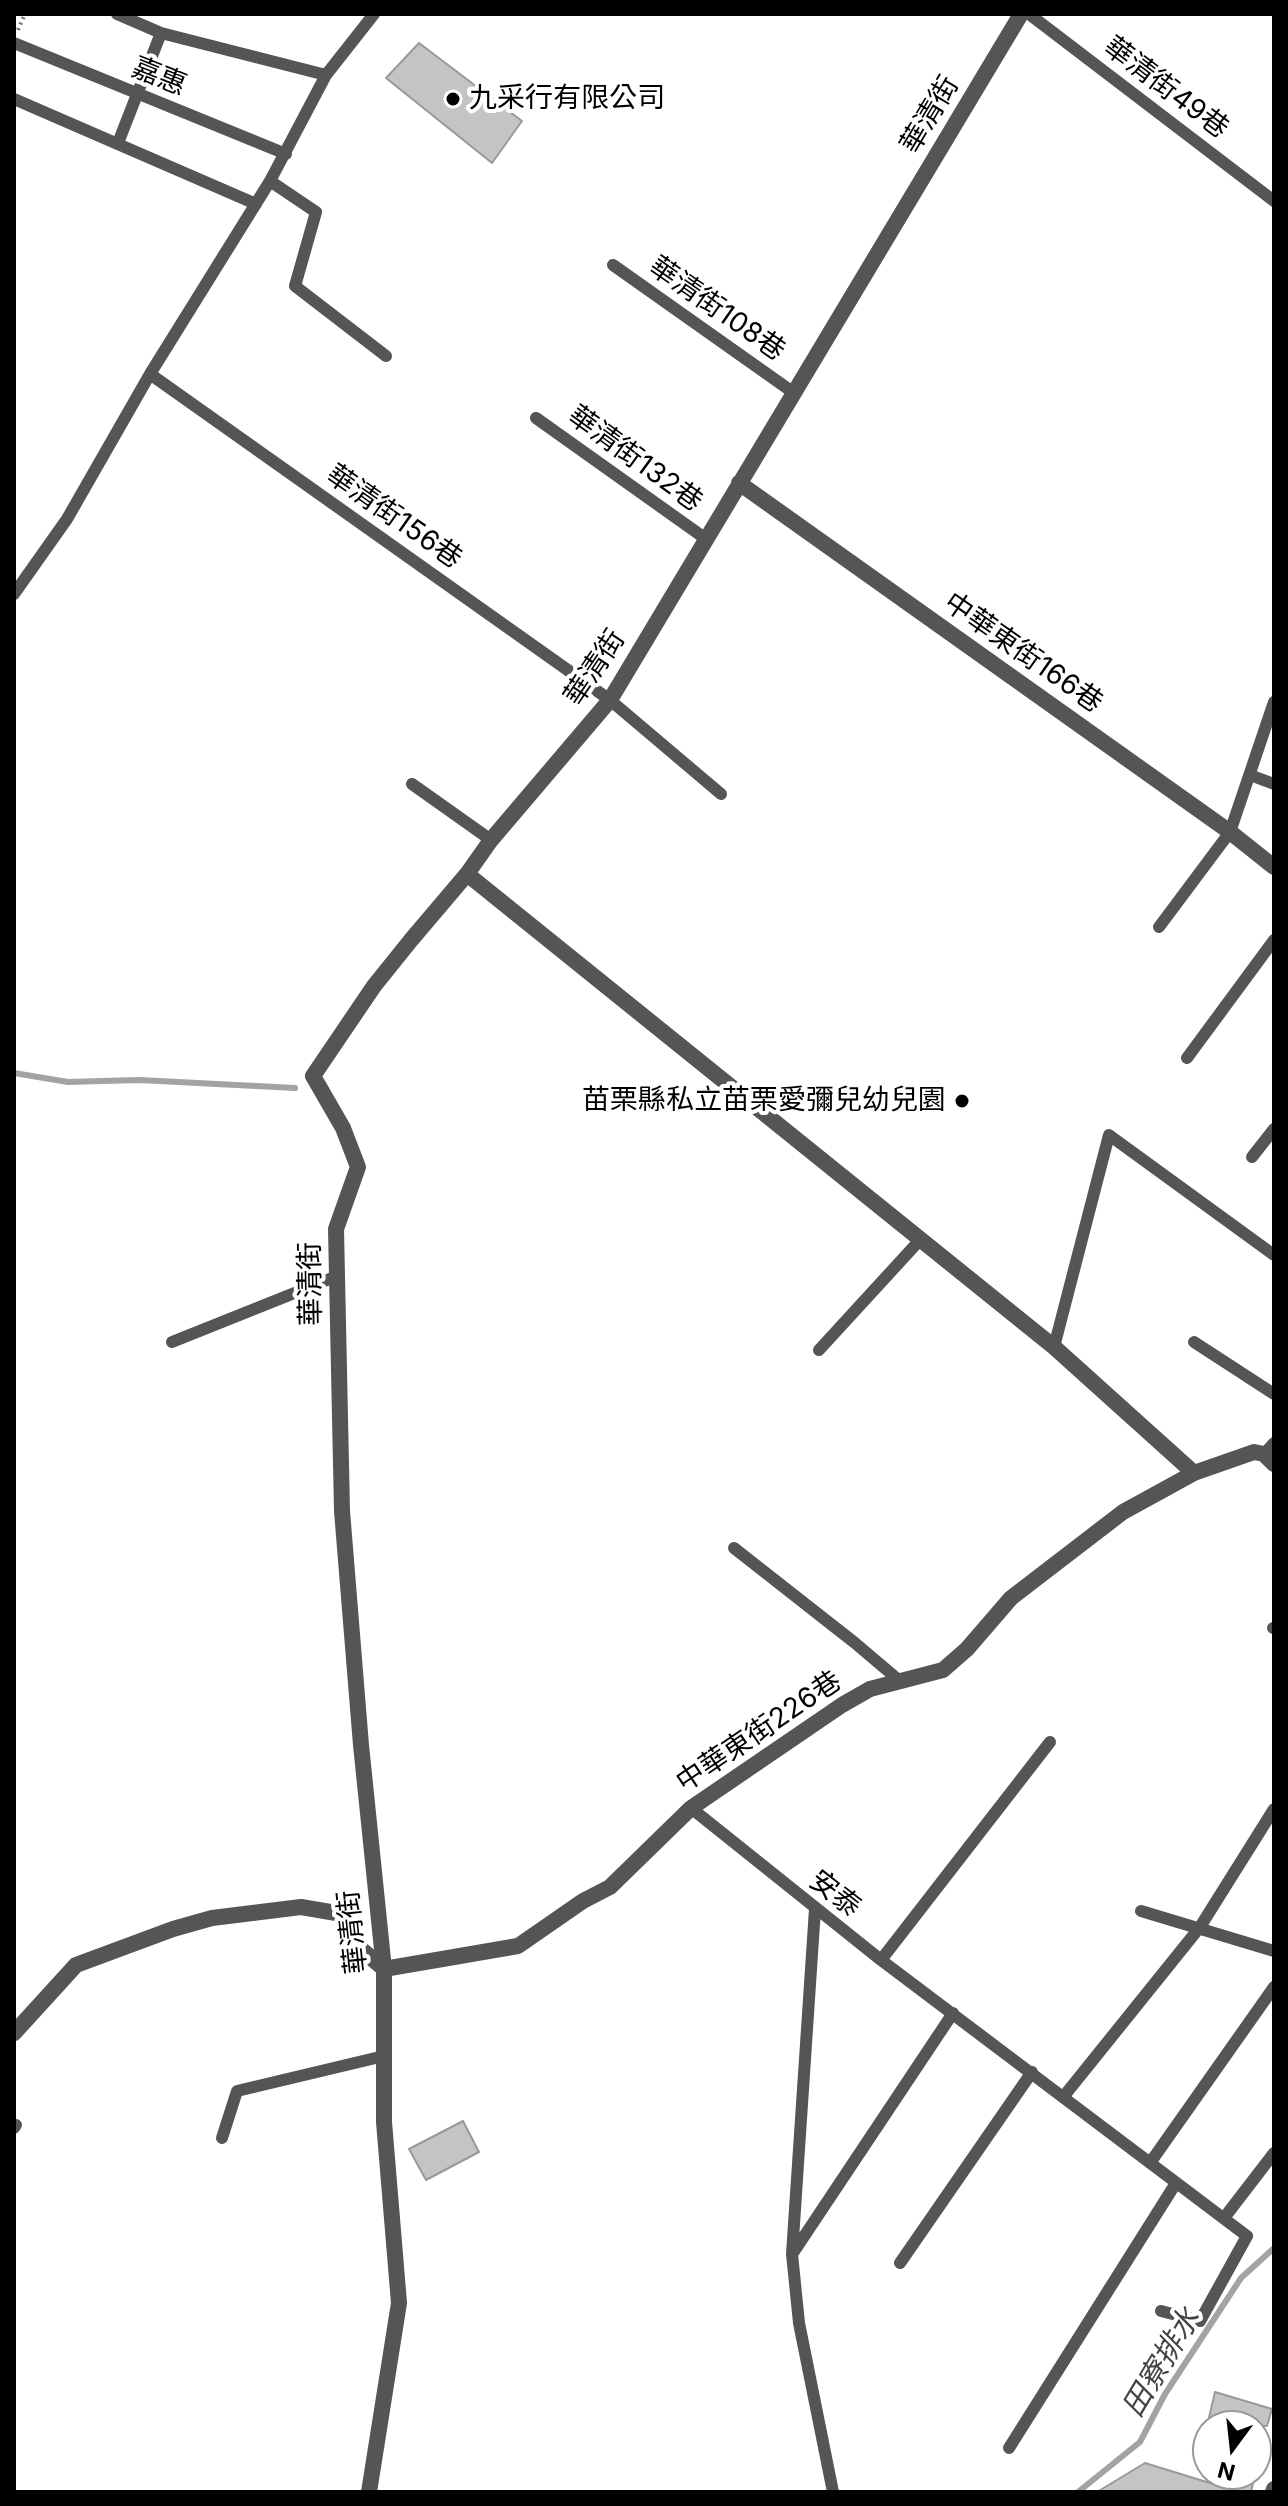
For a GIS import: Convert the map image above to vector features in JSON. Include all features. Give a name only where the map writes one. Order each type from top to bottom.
[{"type":"street","name":"華清街","points":[[369,2492],[399,2303],[384,2122],[384,1969],[362,1760],[342,1511],[336,1229],[358,1167],[343,1128],[313,1076],[374,986],[467,874],[491,840],[610,700],[1021,14]]},
{"type":"street","name":"中華東街166巷","points":[[739,483],[1230,832],[1274,867]]},
{"type":"street","points":[[467,874],[1054,1347],[1194,1473]]},
{"type":"street","name":"中華東街226巷","points":[[384,1969],[518,1946],[583,1901],[610,1887],[691,1808],[842,1705],[870,1689],[943,1670],[967,1649],[1011,1598],[1123,1512],[1194,1473],[1254,1452],[1271,1454]]},
{"type":"street","points":[[14,2033],[76,1965],[212,1918],[301,1907],[342,1914],[353,1942],[384,1969]]},
{"type":"lane","points":[[117,14],[161,33],[326,75]]},
{"type":"lane","points":[[14,594],[67,519],[150,374],[286,154],[326,75],[374,14]]},
{"type":"lane","name":"華清街49巷","points":[[1029,14],[1274,201]]},
{"type":"lane","points":[[118,143],[161,33]]},
{"type":"lane","name":"嘉惠","points":[[14,43],[286,154]]},
{"type":"lane","points":[[14,99],[256,204]]},
{"type":"lane","points":[[270,181],[316,212],[295,286],[386,356]]},
{"type":"lane","name":"華清街108巷","points":[[613,265],[794,393]]},
{"type":"lane","name":"華清街156巷","points":[[150,374],[610,700],[721,794]]},
{"type":"lane","name":"華清街132巷","points":[[536,418],[706,539]]},
{"type":"lane","points":[[1159,927],[1230,832],[1274,702]]},
{"type":"lane","points":[[1250,775],[1274,784]]},
{"type":"lane","points":[[412,784],[491,840]]},
{"type":"lane","points":[[1187,1058],[1274,940]]},
{"type":"lane","points":[[1252,1157],[1274,1129]]},
{"type":"lane","points":[[1054,1347],[1109,1135],[1274,1255]]},
{"type":"lane","points":[[819,1350],[919,1241]]},
{"type":"lane","points":[[172,1342],[337,1276]]},
{"type":"lane","points":[[1194,1342],[1274,1394]]},
{"type":"lane","points":[[734,1548],[901,1682]]},
{"type":"lane","points":[[881,1960],[1050,1742]]},
{"type":"lane","name":"安泰","points":[[691,1808],[881,1960],[1247,2236],[1200,2321],[1161,2311]]},
{"type":"lane","points":[[1064,2096],[1200,1927],[1274,1809]]},
{"type":"lane","points":[[815,1909],[792,2254],[799,2323],[833,2492]]},
{"type":"lane","points":[[1141,1911],[1274,1951]]},
{"type":"lane","points":[[1150,2163],[1274,1987]]},
{"type":"lane","points":[[792,2254],[953,2013]]},
{"type":"lane","points":[[222,2138],[237,2091],[384,2056]]},
{"type":"lane","points":[[900,2263],[1032,2072]]},
{"type":"lane","points":[[1224,2218],[1274,2153]]},
{"type":"lane","points":[[1009,2448],[1176,2183]]},
{"type":"building","name":"九采行有限公司","points":[[419,43],[522,121],[492,163],[386,78]]},
{"type":"building","points":[[463,2121],[479,2152],[426,2180],[409,2149]]},
{"type":"building","points":[[1215,2392],[1272,2409],[1272,2410],[1211,2410]]},
{"type":"building","points":[[1145,2463],[1192,2478],[1192,2490],[1251,2490],[1251,2492],[1097,2492]]},
{"type":"waterway","points":[[14,1073],[68,1082],[139,1080],[295,1088]]},
{"type":"waterway","name":"田寮排水","points":[[1078,2492],[1140,2442],[1165,2394],[1241,2278],[1274,2248]]},
{"type":"place","name":"九采行有限公司","points":[[453,99]]},
{"type":"place","name":"苗栗縣私立苗栗愛彌兒幼兒園","points":[[962,1101]]}]
